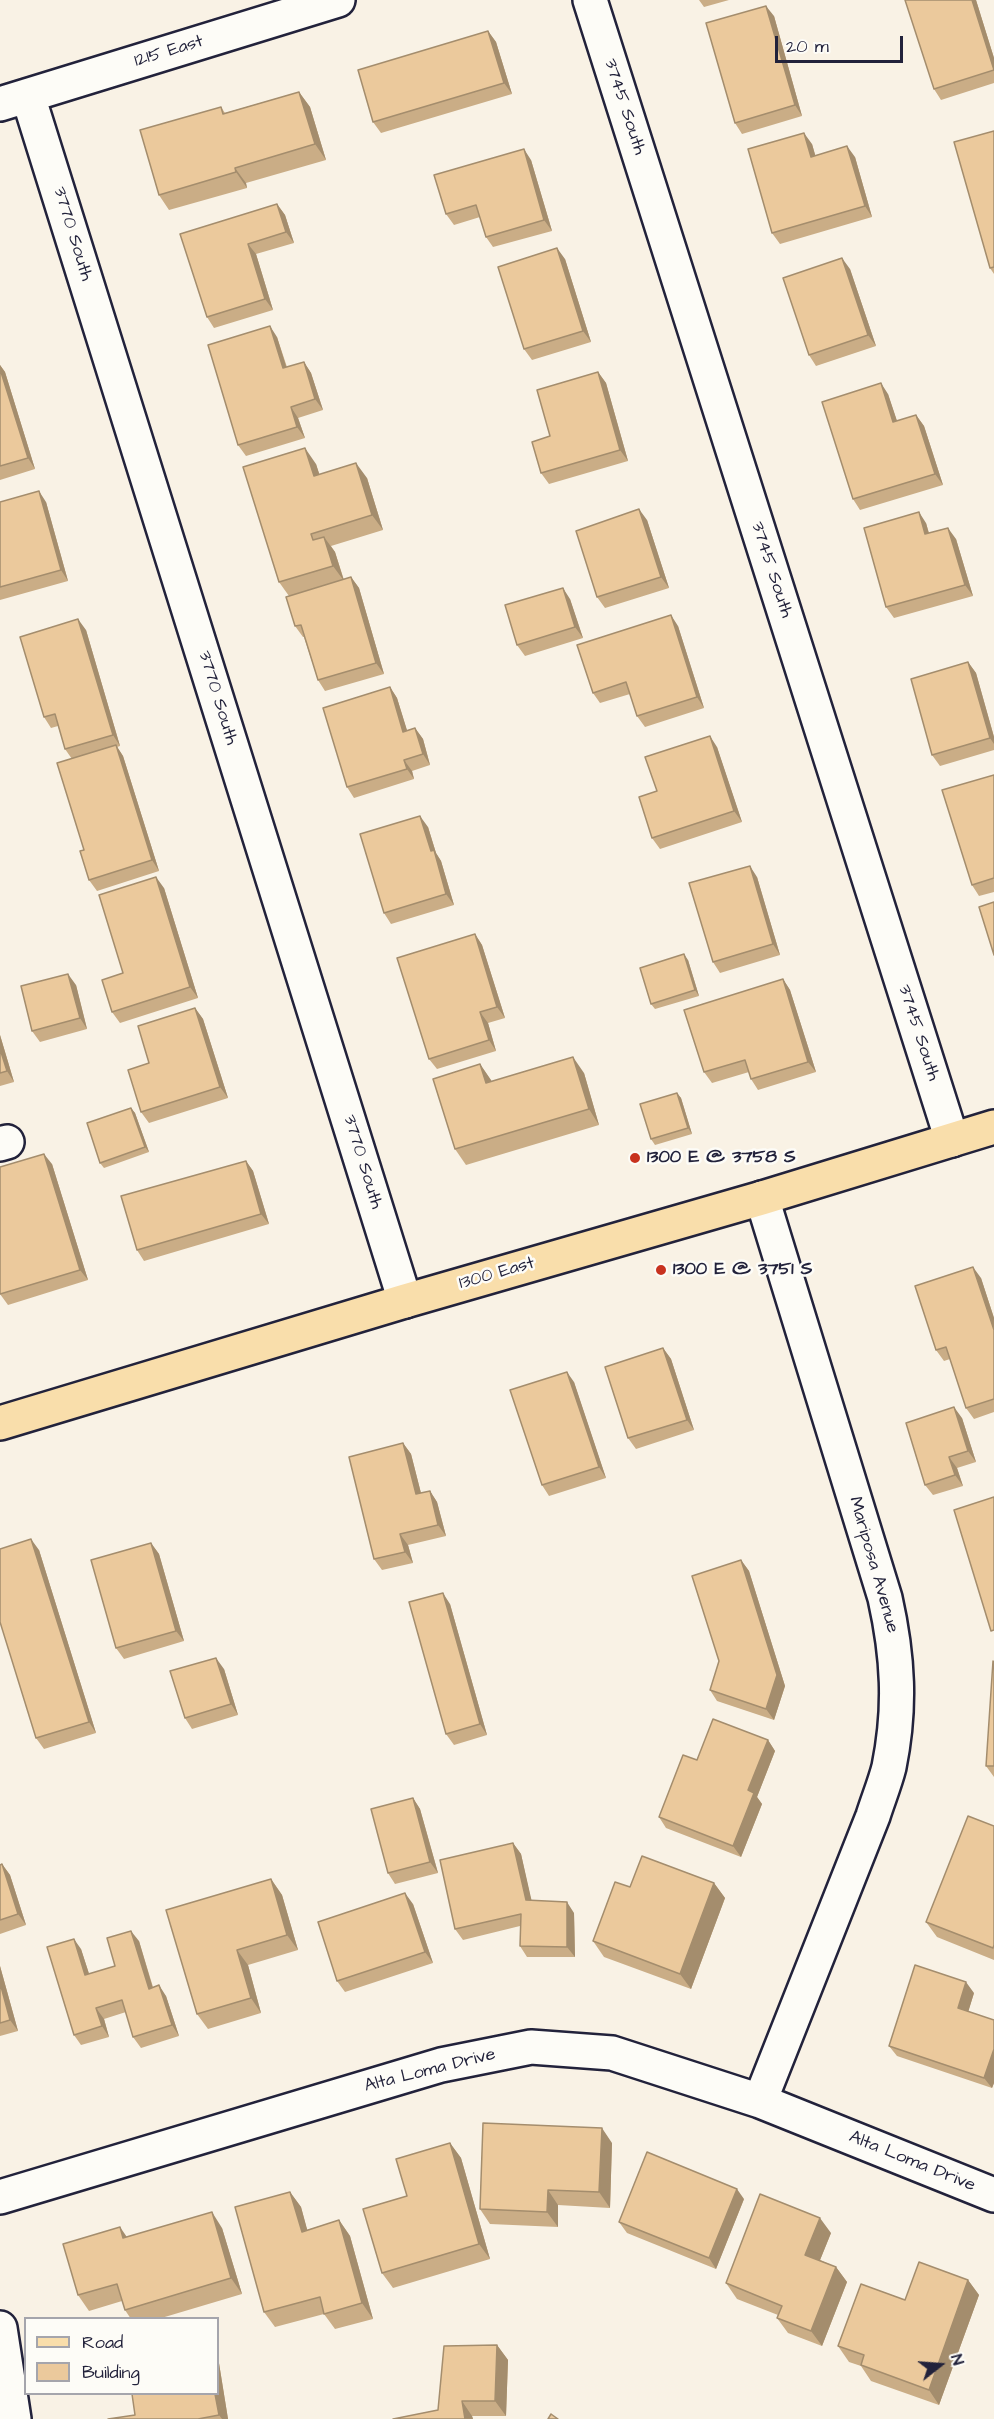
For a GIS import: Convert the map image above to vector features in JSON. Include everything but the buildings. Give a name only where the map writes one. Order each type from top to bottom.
[{"type":"main road","name":"1300 East","points":[[0,1423],[405,1300],[762,1198],[994,1127]]},
{"type":"street","name":"1215 East","points":[[14,100],[338,0]]},
{"type":"street","name":"3745 South","points":[[590,0],[952,1140]]},
{"type":"street","name":"3770 South","points":[[14,100],[405,1300]]},
{"type":"street","name":"Mariposa Avenue","points":[[760,2101],[873,1816],[888,1769],[896,1722],[897,1680],[894,1638],[885,1598],[762,1198]]},
{"type":"street","name":"Alta Loma Drive","points":[[0,2197],[441,2065],[531,2048],[612,2053],[760,2101],[994,2195]]},
{"type":"street","points":[[0,2328],[14,2419]]},
{"type":"place","name":"1300 E @ 3758 S","points":[[635,1158]]},
{"type":"place","name":"1300 E @ 3751 S","points":[[661,1270]]}]
